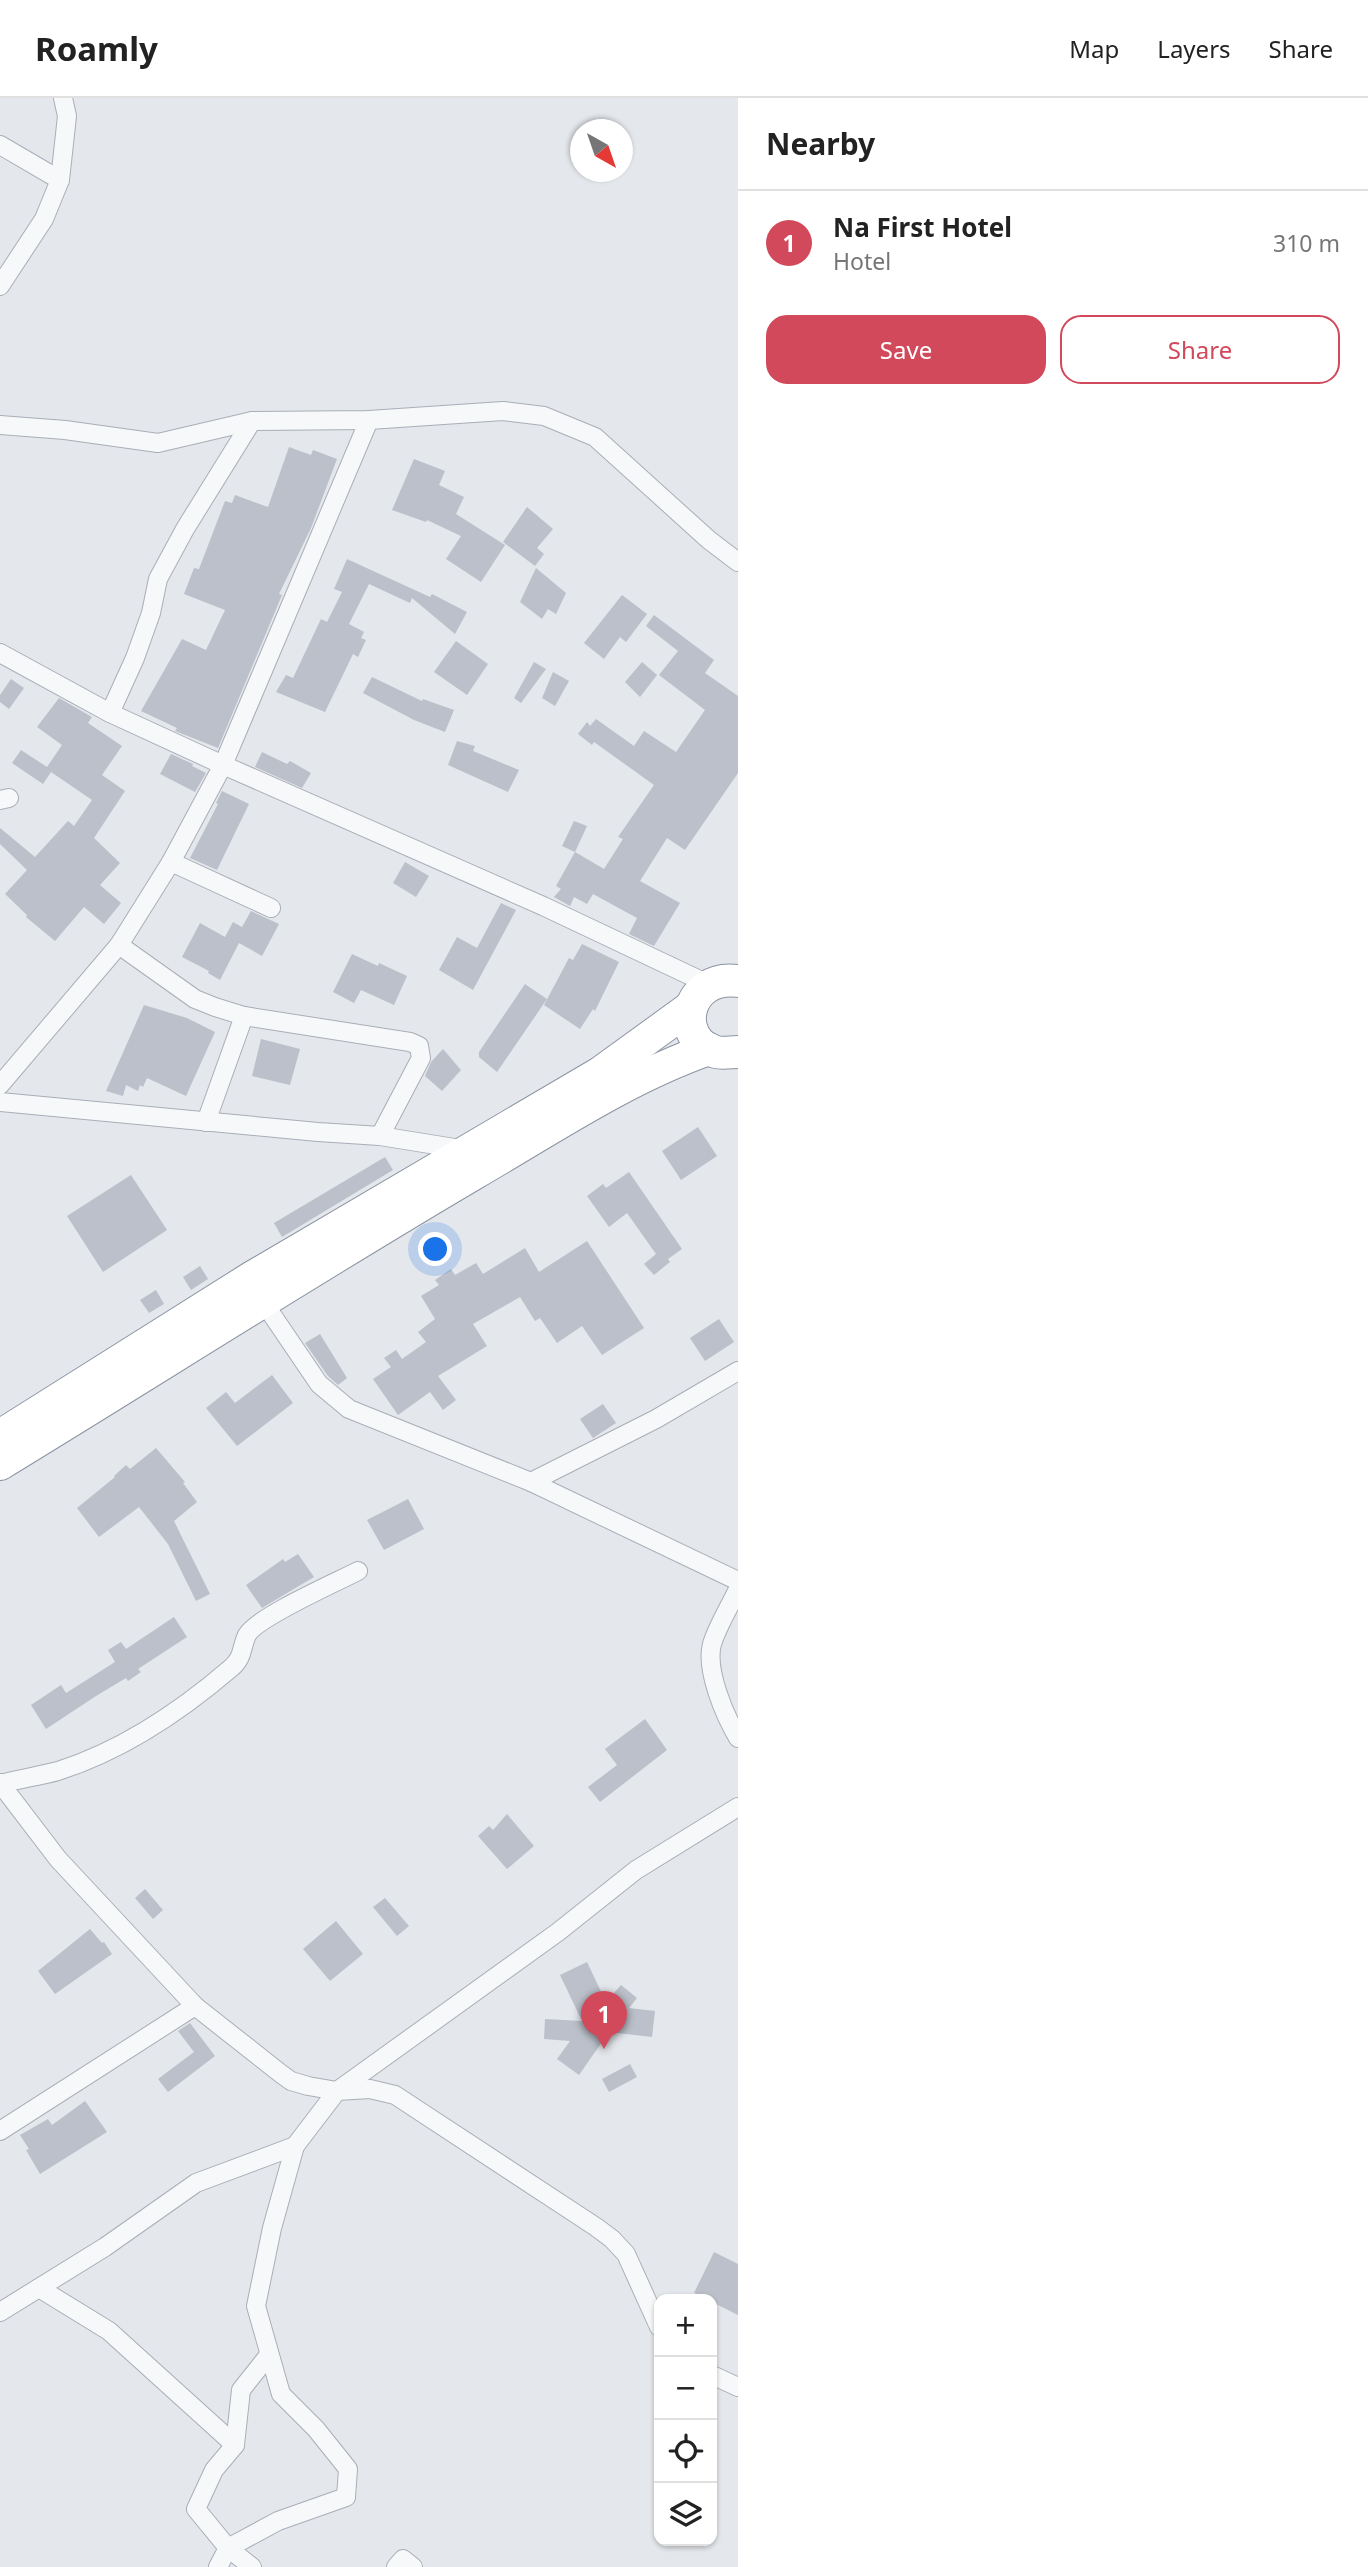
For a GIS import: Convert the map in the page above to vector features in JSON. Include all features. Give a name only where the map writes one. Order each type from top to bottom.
[{"type":"highway","points":[[712,991],[690,1023],[702,1044],[730,1051]]},
{"type":"highway","points":[[0,1436],[239,1285],[600,1073],[712,991]]},
{"type":"highway","points":[[0,1464],[261,1300],[609,1095],[659,1069],[730,1051]]},
{"type":"street","points":[[0,286],[44,219],[60,180],[67,116],[63,98]]},
{"type":"street","points":[[0,145],[60,180]]},
{"type":"street","points":[[0,425],[65,430],[158,443],[252,421],[369,420],[503,411],[544,416],[574,426],[595,437],[709,540],[738,562]]},
{"type":"street","points":[[0,1085],[119,945],[171,862],[223,765],[369,420]]},
{"type":"street","points":[[110,713],[147,625],[158,579],[185,529],[252,421]]},
{"type":"street","points":[[0,653],[110,713],[416,848],[712,991]]},
{"type":"street","points":[[171,862],[271,908]]},
{"type":"street","points":[[119,945],[195,999],[244,1016],[410,1042],[419,1046],[421,1058],[380,1136]]},
{"type":"street","points":[[206,1122],[244,1016]]},
{"type":"street","points":[[0,1102],[380,1136],[467,1150]]},
{"type":"street","points":[[261,1300],[319,1384],[349,1409],[531,1482],[738,1581]]},
{"type":"street","points":[[531,1482],[656,1419],[738,1371]]},
{"type":"street","points":[[358,1572],[265,1620],[247,1634],[243,1652],[235,1665],[173,1714],[92,1758],[57,1771],[0,1784],[58,1858],[195,2006],[291,2081],[337,2091],[370,2089],[395,2095],[612,2239],[626,2255],[654,2316]]},
{"type":"street","points":[[738,1589],[711,1646],[713,1681],[727,1721],[738,1738]]},
{"type":"street","points":[[218,2567],[228,2548],[278,2521],[346,2497],[348,2469],[316,2429],[281,2394],[268,2356],[256,2306],[272,2228],[295,2146],[337,2091],[547,1940],[636,1870],[738,1807]]},
{"type":"street","points":[[0,2131],[195,2006]]},
{"type":"street","points":[[0,2312],[106,2248],[197,2183],[295,2146]]},
{"type":"street","points":[[39,2288],[110,2331],[235,2445]]},
{"type":"street","points":[[252,2567],[228,2548],[196,2509],[214,2470],[235,2445],[241,2390],[268,2356]]},
{"type":"street","points":[[717,2377],[738,2387]]},
{"type":"street","points":[[396,2567],[403,2559],[413,2567]]},
{"type":"building","points":[[289,447],[311,455],[313,450],[337,459],[311,528],[279,594],[282,595],[218,748],[175,731],[177,728],[141,711],[182,639],[206,650],[225,610],[184,594],[194,568],[199,569],[225,501],[232,503],[235,495],[268,507]]},
{"type":"building","points":[[414,459],[445,471],[439,485],[464,497],[456,514],[505,545],[481,582],[446,559],[461,536],[427,520],[426,522],[392,510]]},
{"type":"building","points":[[527,507],[553,529],[537,548],[544,554],[535,566],[503,542]]},
{"type":"building","points":[[347,559],[430,597],[432,594],[467,612],[455,634],[412,598],[410,603],[369,584],[349,624],[364,632],[361,638],[366,640],[358,657],[353,654],[325,712],[276,692],[286,675],[293,678],[321,619],[327,622],[342,592],[334,589]]},
{"type":"building","points":[[536,568],[566,593],[556,614],[548,609],[542,619],[520,602]]},
{"type":"building","points":[[622,595],[647,614],[626,642],[620,637],[604,659],[584,643]]},
{"type":"building","points":[[654,615],[714,660],[705,673],[738,696],[738,773],[685,850],[667,838],[640,881],[680,903],[654,946],[629,934],[637,918],[593,894],[587,904],[574,897],[570,906],[554,897],[561,889],[556,886],[575,852],[604,869],[623,839],[618,837],[654,785],[594,742],[592,745],[578,734],[587,722],[590,726],[596,719],[634,746],[644,731],[676,752],[705,710],[659,675],[678,651],[646,626]]},
{"type":"building","points":[[456,641],[488,664],[467,695],[434,672]]},
{"type":"building","points":[[534,662],[546,669],[521,703],[514,698]]},
{"type":"building","points":[[642,662],[657,675],[640,697],[625,682]]},
{"type":"building","points":[[553,672],[569,681],[555,706],[542,698]]},
{"type":"building","points":[[372,677],[422,701],[423,699],[454,710],[445,732],[414,720],[363,693]]},
{"type":"building","points":[[11,679],[24,688],[9,709],[0,702],[0,695]]},
{"type":"building","points":[[59,698],[92,717],[88,723],[122,746],[102,775],[125,791],[94,838],[120,863],[100,885],[121,903],[104,924],[84,907],[55,941],[26,917],[5,894],[27,870],[0,844],[0,828],[35,857],[68,821],[74,826],[92,800],[51,772],[43,784],[12,763],[21,750],[47,767],[62,745],[37,727]]},
{"type":"building","points":[[457,741],[475,746],[473,751],[519,770],[508,792],[448,765]]},
{"type":"building","points":[[262,752],[287,764],[290,761],[311,773],[302,788],[255,767]]},
{"type":"building","points":[[171,754],[206,773],[195,792],[160,774]]},
{"type":"building","points":[[222,791],[249,804],[217,870],[190,858]]},
{"type":"building","points":[[574,821],[587,826],[575,852],[562,846]]},
{"type":"building","points":[[405,862],[429,876],[416,897],[393,883]]},
{"type":"building","points":[[501,903],[516,910],[473,990],[439,970],[457,937],[477,948]]},
{"type":"building","points":[[251,911],[279,924],[262,956],[239,943],[220,980],[182,957],[200,923],[225,937],[233,922],[242,927]]},
{"type":"building","points":[[582,944],[619,962],[595,1011],[593,1009],[580,1029],[544,1005],[569,958],[573,960]]},
{"type":"building","points":[[352,954],[407,976],[394,1005],[361,990],[354,1003],[333,992]]},
{"type":"building","points":[[525,984],[547,999],[497,1072],[479,1057],[479,1052]]},
{"type":"building","points":[[144,1005],[187,1018],[215,1032],[186,1096],[147,1078],[138,1091],[126,1085],[123,1096],[106,1091]]},
{"type":"building","points":[[261,1039],[300,1049],[290,1085],[252,1076]]},
{"type":"building","points":[[443,1049],[461,1070],[442,1091],[425,1076],[431,1062]]},
{"type":"building","points":[[698,1127],[717,1156],[681,1180],[662,1151]]},
{"type":"building","points":[[385,1157],[393,1170],[282,1237],[274,1223]]},
{"type":"building","points":[[629,1172],[682,1249],[668,1259],[670,1262],[654,1275],[644,1264],[656,1254],[627,1213],[609,1227],[587,1196],[603,1184],[606,1188]]},
{"type":"building","points":[[131,1175],[167,1230],[103,1272],[67,1216]]},
{"type":"building","points":[[587,1241],[644,1328],[602,1355],[582,1326],[557,1343],[540,1318],[535,1321],[520,1297],[473,1324],[487,1346],[438,1376],[456,1400],[443,1410],[430,1392],[398,1415],[373,1379],[391,1367],[384,1358],[396,1350],[402,1359],[426,1342],[418,1332],[435,1319],[421,1296],[439,1285],[435,1280],[451,1269],[455,1275],[476,1263],[483,1274],[525,1248],[539,1272]]},
{"type":"building","points":[[200,1266],[208,1279],[191,1290],[183,1277]]},
{"type":"building","points":[[156,1290],[164,1304],[149,1313],[140,1300]]},
{"type":"building","points":[[719,1319],[734,1342],[705,1361],[690,1338]]},
{"type":"building","points":[[320,1334],[347,1378],[338,1385],[328,1376],[305,1343]]},
{"type":"building","points":[[272,1375],[293,1403],[237,1446],[206,1408],[226,1392],[235,1403]]},
{"type":"building","points":[[603,1404],[616,1423],[593,1438],[580,1419]]},
{"type":"building","points":[[156,1448],[185,1482],[183,1483],[197,1502],[174,1521],[210,1594],[196,1601],[168,1544],[139,1507],[99,1537],[77,1508],[126,1465],[130,1469]]},
{"type":"building","points":[[408,1499],[424,1529],[384,1550],[367,1520]]},
{"type":"building","points":[[298,1554],[314,1577],[262,1608],[246,1585],[283,1559],[285,1562]]},
{"type":"building","points":[[174,1617],[187,1637],[138,1669],[141,1672],[128,1681],[126,1678],[46,1729],[31,1705],[61,1685],[66,1693],[115,1662],[108,1650],[121,1642],[126,1649]]},
{"type":"building","points":[[645,1719],[667,1750],[600,1802],[588,1787],[617,1765],[605,1749]]},
{"type":"building","points":[[507,1814],[534,1846],[507,1869],[478,1836],[489,1826],[493,1830]]},
{"type":"building","points":[[145,1889],[163,1910],[153,1919],[135,1898]]},
{"type":"building","points":[[385,1898],[409,1926],[397,1936],[373,1907]]},
{"type":"building","points":[[336,1921],[363,1954],[330,1981],[303,1949]]},
{"type":"building","points":[[90,1929],[112,1954],[55,1994],[38,1971]]},
{"type":"building","points":[[587,1962],[606,2002],[621,1985],[637,1998],[629,2008],[655,2011],[652,2037],[609,2032],[579,2075],[557,2059],[570,2041],[544,2039],[545,2019],[582,2021],[560,1975]]},
{"type":"building","points":[[190,2023],[215,2056],[168,2092],[158,2079],[194,2052],[178,2031]]},
{"type":"building","points":[[630,2064],[637,2077],[609,2092],[602,2079]]},
{"type":"building","points":[[85,2101],[107,2132],[40,2174],[20,2135],[48,2119],[52,2125]]},
{"type":"building","points":[[714,2252],[738,2264],[738,2315],[717,2304],[717,2294],[694,2293]]},
{"type":"place","name":"Na First Hotel","points":[[604,2049]]}]
